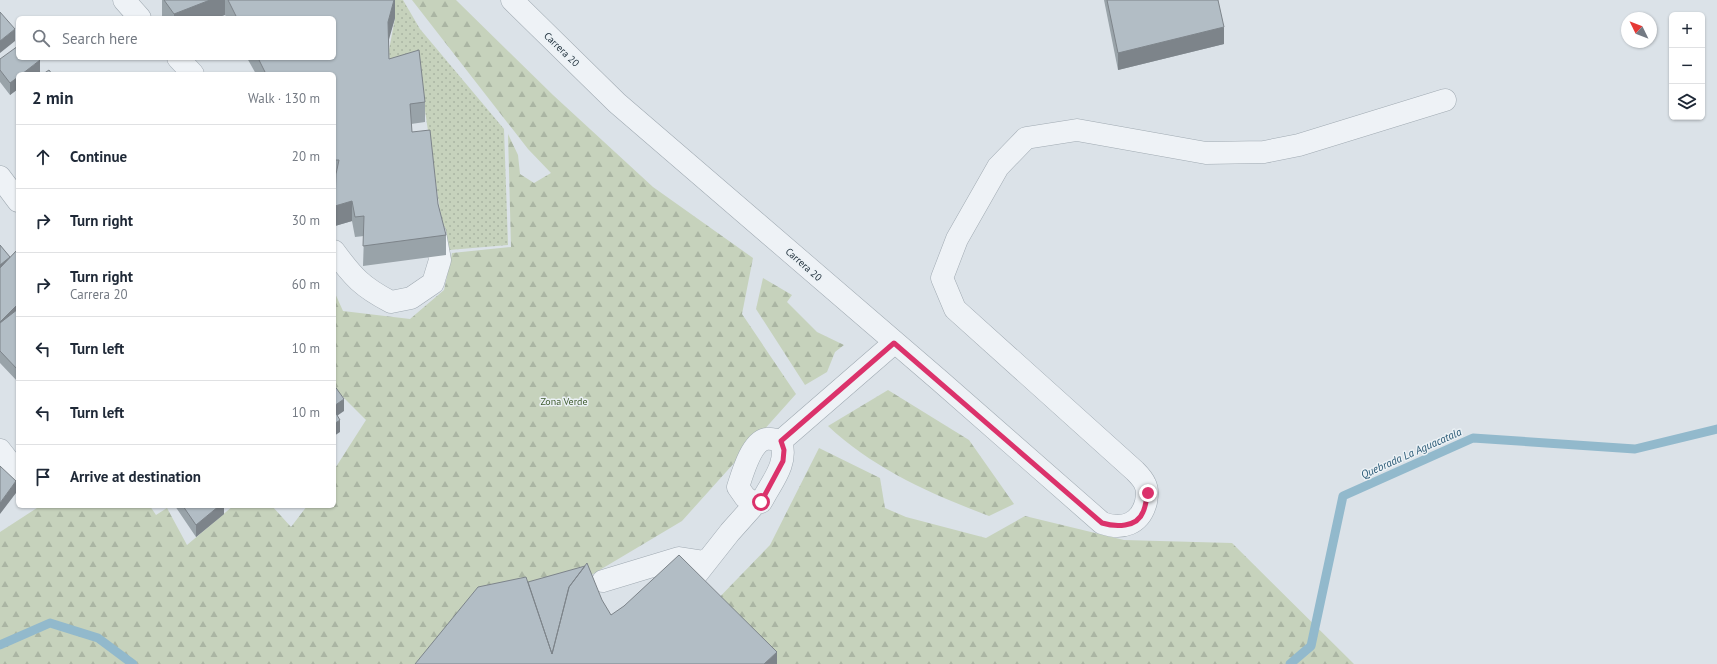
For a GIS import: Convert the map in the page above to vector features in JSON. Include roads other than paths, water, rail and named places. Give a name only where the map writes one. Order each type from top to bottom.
[{"type":"street","points":[[124,0],[138,16]]},
{"type":"street","name":"Carrera 20","points":[[512,0],[617,102],[1102,523],[1113,527],[1131,524],[1143,513],[1148,493],[1145,484],[1136,471],[955,309],[942,278],[957,239],[998,167],[1026,138],[1077,130],[1206,153],[1264,152],[1299,144],[1445,100]]},
{"type":"street","points":[[180,60],[191,72]]},
{"type":"street","points":[[0,177],[16,198]]},
{"type":"street","points":[[336,254],[354,278],[373,293],[391,302],[411,298],[433,283],[440,260],[436,233]]},
{"type":"street","points":[[755,504],[744,497],[738,487],[750,455],[761,441],[765,439],[781,441],[894,343]]},
{"type":"street","points":[[660,611],[689,584],[705,562],[755,504],[761,502],[783,461],[784,450],[781,441]]},
{"type":"street","points":[[0,450],[16,470]]},
{"type":"street","points":[[603,581],[679,558],[705,562]]},
{"type":"waterway","name":"Quebrada La Aguacatala","points":[[1290,664],[1311,646],[1343,496],[1473,438],[1635,449],[1717,429]]},
{"type":"waterway","name":"Quebrada La Aguacatala","points":[[0,645],[50,623],[98,638],[133,664]]},
{"type":"park label","name":"Zona Verde","points":[[564,401]]}]
